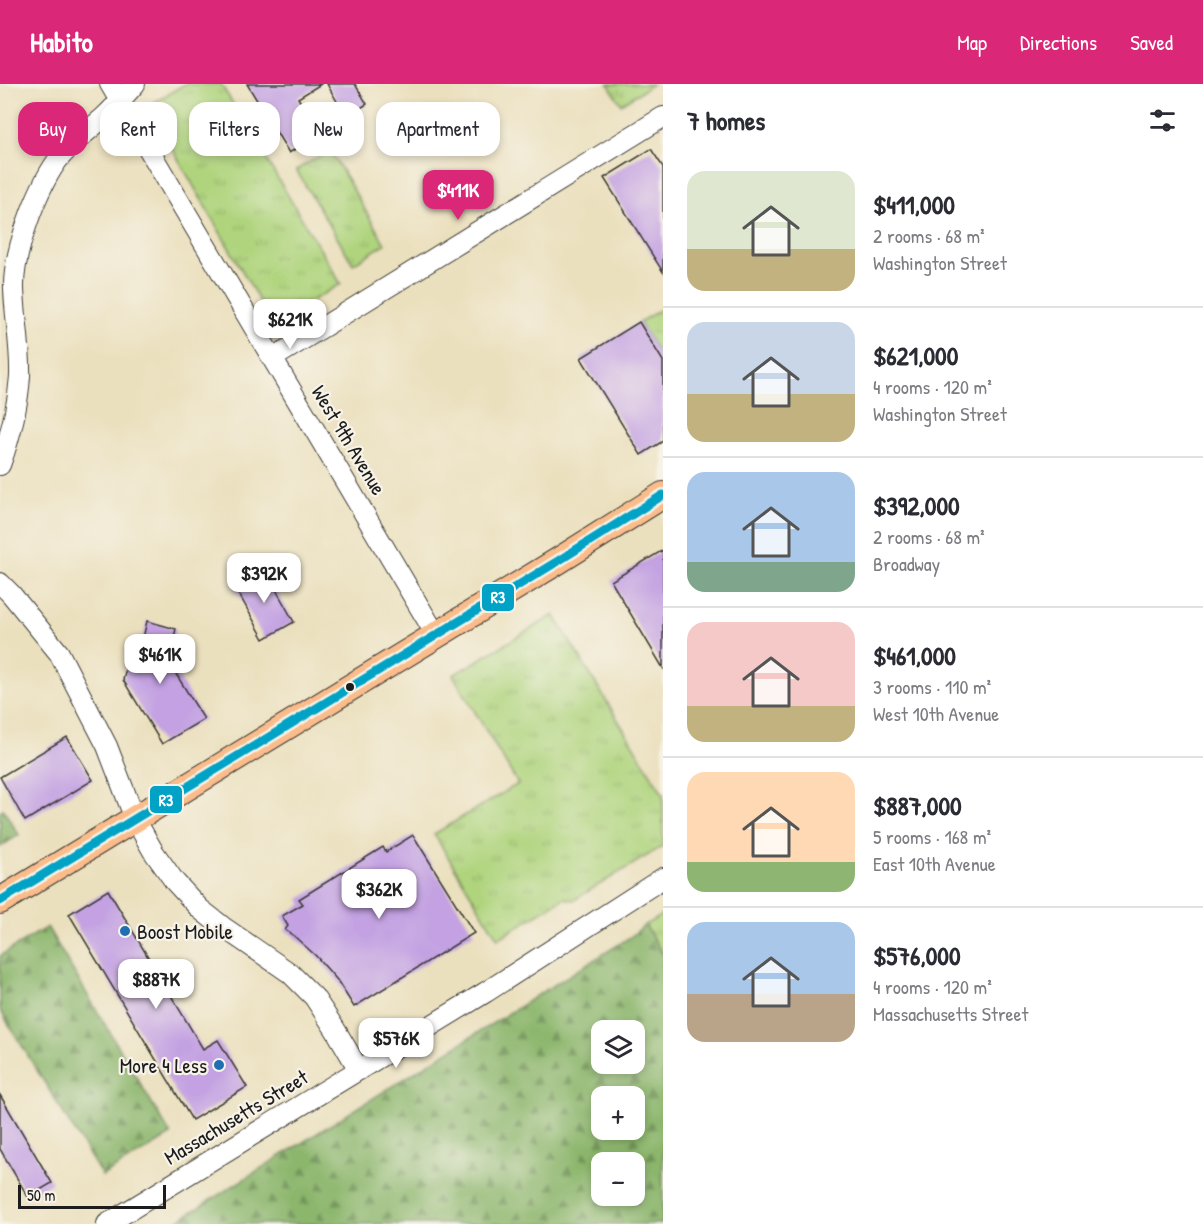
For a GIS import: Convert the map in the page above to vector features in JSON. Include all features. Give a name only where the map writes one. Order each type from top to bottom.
[{"type":"main road","points":[[0,901],[663,495]]},
{"type":"street","points":[[0,465],[17,401],[20,378],[14,287],[18,256],[28,222],[38,195],[58,160],[104,117],[115,92],[135,84]]},
{"type":"street","name":"West 9th Avenue","points":[[115,92],[436,635]]},
{"type":"street","points":[[273,358],[663,117]]},
{"type":"street","points":[[0,583],[58,653],[107,746],[135,819],[153,851],[175,882],[200,909],[290,974],[314,997],[359,1070]]},
{"type":"street","name":"Massachusetts Street","points":[[107,1224],[486,992],[663,878]]},
{"type":"green space","points":[[185,84],[221,84],[232,102],[189,102],[189,156],[264,156],[341,284],[273,321],[176,156],[177,102],[155,102]]},
{"type":"green space","points":[[608,84],[653,84],[621,104]]},
{"type":"green space","points":[[320,156],[334,156],[385,244],[353,264],[296,170]]},
{"type":"green space","points":[[663,308],[663,361],[639,322]]},
{"type":"green space","points":[[554,615],[663,794],[663,846],[574,900],[564,898],[498,939],[434,834],[518,784],[453,675]]},
{"type":"green space","points":[[3,809],[19,835],[0,847],[0,811]]},
{"type":"green space","points":[[663,914],[663,955],[645,925]]},
{"type":"green space","points":[[645,925],[663,955],[663,1224],[172,1224],[629,938]]},
{"type":"green space","points":[[47,927],[171,1135],[102,1176],[0,1010],[0,956]]},
{"type":"building","points":[[247,84],[321,84],[298,98],[300,102],[292,102],[292,151],[289,153],[280,138],[280,102],[258,102]]},
{"type":"building","points":[[327,84],[355,84],[367,104],[364,106],[364,102],[337,102]]},
{"type":"building","points":[[651,149],[663,167],[663,272],[604,178]]},
{"type":"building","points":[[639,322],[663,361],[663,441],[641,455],[581,358]]},
{"type":"building","points":[[663,550],[663,668],[611,581]]},
{"type":"building","points":[[265,570],[294,622],[264,639],[235,587]]},
{"type":"building","points":[[147,621],[176,629],[168,661],[204,719],[162,744],[123,680],[130,653],[139,655]]},
{"type":"building","points":[[67,737],[93,780],[25,821],[0,777]]},
{"type":"building","points":[[413,835],[474,933],[354,1007],[337,980],[316,956],[285,930],[288,926],[282,916],[303,904],[299,899],[383,847],[386,852]]},
{"type":"building","points":[[108,890],[203,1049],[218,1040],[247,1087],[192,1120],[69,914]]},
{"type":"building","points":[[0,1095],[52,1183],[28,1197],[0,1149]]},
{"type":"transit line","name":"R3","points":[[0,901],[663,495]]},
{"type":"place","name":"Boost Mobile","points":[[125,931]]},
{"type":"place","name":"More 4 Less","points":[[219,1065]]}]
